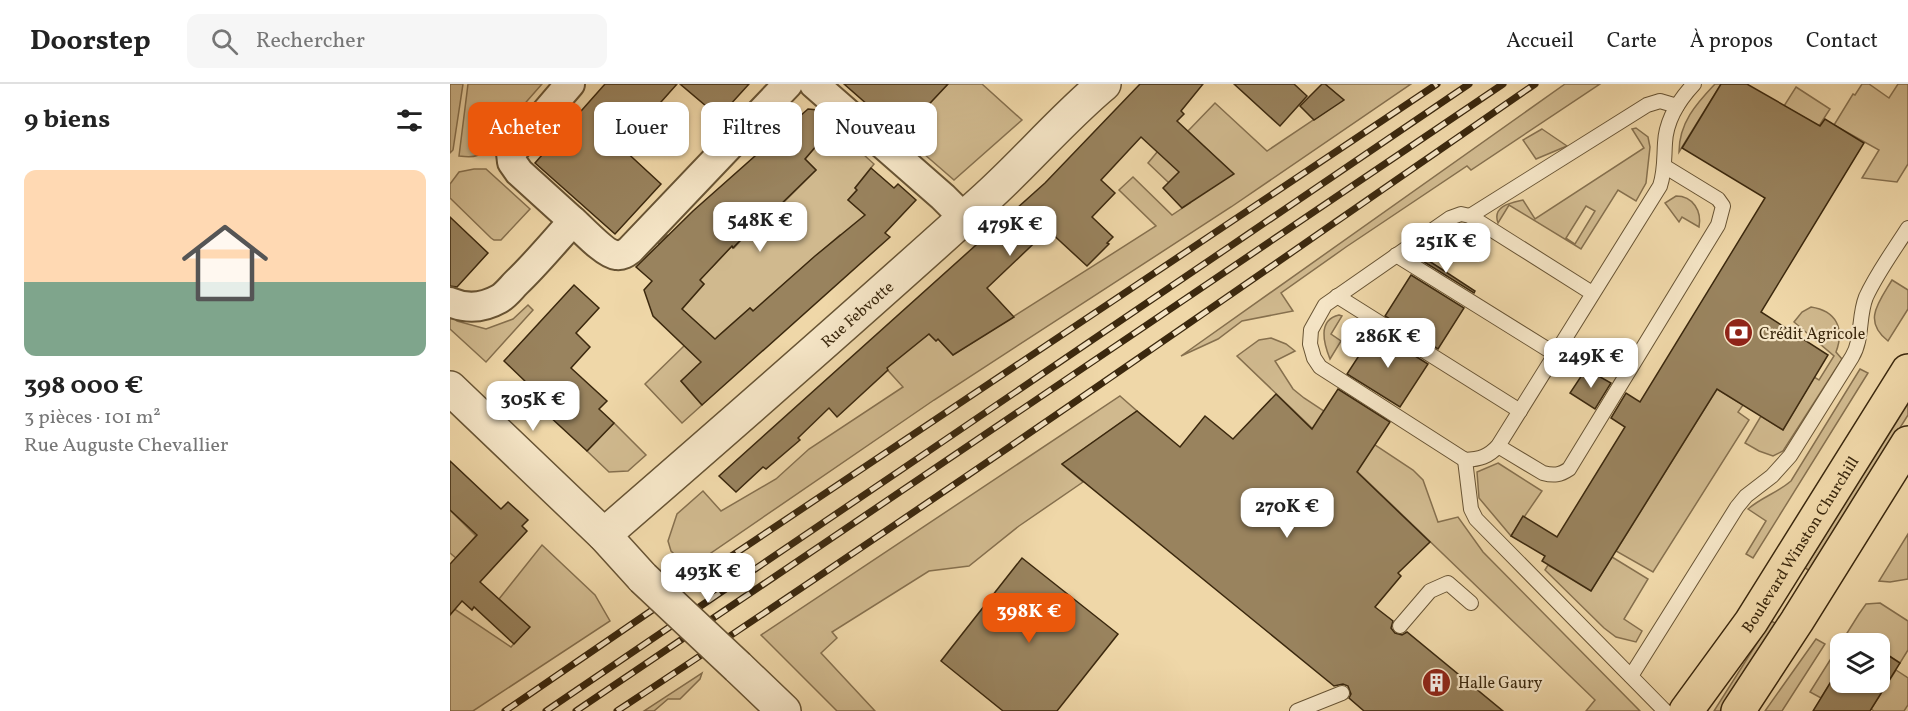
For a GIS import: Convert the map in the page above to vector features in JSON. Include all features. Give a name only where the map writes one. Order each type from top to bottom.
[{"type":"main road","name":"Boulevard Winston Churchill","points":[[1686,711],[1751,622],[1908,371]]},
{"type":"main road","points":[[1738,711],[1792,630],[1908,443]]},
{"type":"street","points":[[570,84],[511,153],[512,162],[519,172],[573,221],[615,255],[622,255],[630,250],[788,84]]},
{"type":"street","points":[[814,84],[964,218]]},
{"type":"street","name":"Rue Febvotte","points":[[604,535],[840,330],[1003,182],[1104,84]]},
{"type":"street","points":[[450,302],[472,307],[501,298],[573,221]]},
{"type":"street","points":[[450,388],[604,535],[643,578],[784,711]]},
{"type":"lane","points":[[1592,293],[1470,216],[1461,214],[1449,218],[1325,305],[1311,330],[1310,344],[1314,358],[1320,367],[1465,460],[1486,457],[1498,446],[1660,186],[1665,166],[1667,127],[1677,106],[1694,84]]},
{"type":"lane","points":[[1470,216],[1647,105],[1659,101],[1677,106]]},
{"type":"lane","points":[[1498,446],[1544,473],[1561,474],[1569,469],[1718,225],[1723,206],[1718,200],[1665,166]]},
{"type":"lane","points":[[1631,676],[1737,507],[1746,496],[1786,462],[1857,349],[1861,314],[1866,298],[1908,228]]},
{"type":"lane","points":[[1396,255],[1555,354]]},
{"type":"lane","points":[[1337,296],[1520,411]]},
{"type":"lane","points":[[1465,460],[1471,509],[1476,519],[1665,711]]},
{"type":"lane","points":[[1400,626],[1430,591],[1448,583],[1471,603]]},
{"type":"lane","points":[[1297,711],[1342,693]]},
{"type":"shaded area","points":[[450,84],[463,84],[453,150],[450,153]]},
{"type":"shaded area","points":[[468,84],[542,84],[526,102],[468,102],[468,156],[477,156],[470,157],[459,156]]},
{"type":"shaded area","points":[[948,84],[982,84],[1022,120],[954,180],[926,156],[937,156],[937,102],[931,102]]},
{"type":"shaded area","points":[[1325,84],[1411,84],[1231,207],[934,400],[689,568],[671,551],[668,541],[677,514],[703,491],[721,511],[776,479],[809,449],[903,387],[884,366],[929,334],[936,341],[938,339],[953,355],[1156,226],[1119,190],[1133,177],[1172,215],[1190,203],[1148,163],[1173,133],[1211,153],[1188,131],[1215,103],[1267,151],[1343,100]]},
{"type":"shaded area","points":[[1565,84],[1600,84],[1471,170],[1467,166],[1281,293],[1293,311],[1242,321],[1218,339],[1181,356]]},
{"type":"shaded area","points":[[1715,84],[1721,84],[1679,152],[1685,123],[1695,107]]},
{"type":"shaded area","points":[[1862,84],[1869,84],[1889,98],[1898,84],[1908,84],[1908,164],[1897,182],[1862,178],[1879,150],[1834,125]]},
{"type":"shaded area","points":[[1796,87],[1830,109],[1819,126],[1784,106]]},
{"type":"shaded area","points":[[1636,128],[1648,137],[1650,147],[1646,183],[1636,201],[1618,190],[1581,249],[1509,205],[1498,223],[1498,213],[1503,206],[1523,200],[1535,219],[1644,148],[1632,129]],"holes":[[[1586,206],[1595,211],[1575,244],[1566,238]]]},
{"type":"shaded area","points":[[1542,129],[1567,146],[1536,159],[1523,140]]},
{"type":"shaded area","points":[[814,149],[814,156],[865,156],[874,164],[848,200],[868,217],[844,239],[840,235],[755,312],[750,308],[717,337],[723,344],[681,381],[702,405],[682,423],[645,384],[684,346],[682,309],[704,284],[658,243],[667,235],[693,257],[712,267],[753,227],[755,229],[773,208],[776,210],[816,170],[805,159]]},
{"type":"shaded area","points":[[486,169],[530,209],[501,240],[491,238],[450,198],[450,184],[459,172]]},
{"type":"shaded area","points":[[1676,196],[1692,202],[1698,210],[1699,227],[1682,217],[1679,222],[1665,203]]},
{"type":"shaded area","points":[[1892,280],[1908,290],[1908,309],[1888,341],[1880,334],[1874,319],[1878,304]]},
{"type":"shaded area","points":[[528,305],[533,310],[486,362],[450,329],[450,315],[457,321],[486,329],[513,319]]},
{"type":"shaded area","points":[[1811,307],[1827,312],[1836,322],[1839,328],[1839,343],[1836,352],[1842,359],[1783,451],[1773,456],[1745,443],[1761,416],[1783,430],[1814,377],[1819,380],[1834,356],[1794,322],[1802,312]]},
{"type":"shaded area","points":[[1339,315],[1342,316],[1331,334],[1341,341],[1330,359],[1324,340],[1325,327],[1327,322]]},
{"type":"shaded area","points":[[1271,338],[1286,344],[1295,351],[1275,361],[1293,389],[1413,470],[1423,480],[1438,522],[1458,517],[1483,552],[1640,711],[1586,711],[1595,700],[1237,356],[1259,340]]},
{"type":"shaded area","points":[[1860,369],[1868,373],[1753,558],[1746,554],[1766,521],[1748,509],[1791,481]]},
{"type":"shaded area","points":[[1717,389],[1743,405],[1738,412],[1749,420],[1653,572],[1616,551]]},
{"type":"shaded area","points":[[1120,396],[1137,411],[1062,464],[1083,482],[1019,526],[969,566],[929,571],[832,632],[837,638],[821,653],[875,711],[837,711],[761,635]]},
{"type":"shaded area","points":[[1908,399],[1908,415],[1810,571],[1805,568]]},
{"type":"shaded area","points":[[614,423],[646,455],[628,471],[609,472],[587,451]]},
{"type":"shaded area","points":[[1498,463],[1542,491],[1511,536],[1479,498],[1477,472]]},
{"type":"shaded area","points":[[450,510],[476,536],[456,558],[450,553]]},
{"type":"shaded area","points":[[1908,534],[1908,579],[1879,581]]},
{"type":"shaded area","points":[[542,545],[595,595],[610,621],[473,711],[450,711],[450,606],[511,647],[529,627],[499,599]]},
{"type":"shaded area","points":[[1612,557],[1648,579],[1624,619],[1642,631],[1636,642],[1616,637],[1604,628],[1545,570],[1548,565],[1591,591]]},
{"type":"shaded area","points":[[1880,603],[1908,621],[1908,650],[1900,663],[1890,656],[1890,633],[1847,633],[1866,604]]},
{"type":"shaded area","points":[[1771,621],[1777,624],[1754,662],[1720,711],[1714,711]]},
{"type":"shaded area","points":[[1816,639],[1825,644],[1782,711],[1765,711]]},
{"type":"shaded area","points":[[1830,660],[1830,683],[1821,698],[1810,692]]},
{"type":"shaded area","points":[[1896,670],[1908,678],[1908,705],[1904,711],[1874,711],[1871,709],[1881,693],[1890,693],[1890,679]]},
{"type":"shaded area","points":[[702,673],[700,679],[680,699],[668,699],[654,711],[644,711]]},
{"type":"building","points":[[605,84],[677,84],[661,102],[594,102],[594,156],[631,156],[661,184],[615,234],[535,163],[541,156],[582,156],[582,110]]},
{"type":"building","points":[[680,84],[749,84],[733,102],[701,102]]},
{"type":"building","points":[[844,84],[948,84],[931,102],[865,102]]},
{"type":"building","points":[[1140,84],[1203,84],[1181,111],[1184,114],[1177,121],[1234,174],[1182,208],[1163,188],[1179,172],[1141,137],[1101,180],[1115,193],[1092,217],[1113,237],[1087,266],[1048,230],[987,288],[1014,317],[953,355],[938,339],[936,341],[929,334],[887,368],[888,370],[837,417],[829,408],[798,438],[800,440],[766,469],[763,467],[736,492],[719,476],[1045,183]]},
{"type":"building","points":[[1234,84],[1294,84],[1307,96],[1280,126]]},
{"type":"building","points":[[1322,84],[1344,100],[1314,120],[1300,106]]},
{"type":"building","name":"Crédit Agricole","points":[[1721,84],[1747,84],[1820,126],[1825,119],[1864,143],[1761,312],[1828,355],[1783,430],[1717,389],[1591,591],[1542,561],[1545,556],[1511,536],[1523,516],[1557,537],[1625,427],[1611,418],[1626,393],[1640,402],[1765,198],[1682,148]]},
{"type":"building","points":[[808,109],[814,110],[814,148],[805,159],[816,170],[775,210],[773,208],[755,229],[753,227],[733,248],[732,246],[700,280],[704,284],[682,309],[715,339],[750,308],[753,311],[865,215],[848,200],[871,168],[894,188],[898,184],[916,200],[885,233],[890,237],[702,405],[681,381],[701,362],[653,316],[644,290],[652,281],[636,267],[693,211],[755,156],[802,156],[802,114]]},
{"type":"building","points":[[450,217],[488,253],[457,287],[450,286]]},
{"type":"building","points":[[1423,257],[1475,291],[1474,293],[1421,260]]},
{"type":"building","points":[[1411,275],[1464,308],[1438,349],[1385,316]]},
{"type":"building","points":[[574,285],[599,308],[576,333],[590,347],[571,368],[607,401],[599,409],[614,423],[587,451],[522,391],[528,384],[504,361]]},
{"type":"building","points":[[1375,331],[1428,364],[1400,407],[1347,374]]},
{"type":"building","points":[[1586,369],[1611,383],[1595,409],[1570,393]]},
{"type":"building","points":[[1338,389],[1390,422],[1357,472],[1430,542],[1398,573],[1401,576],[1375,607],[1393,621],[1391,628],[1395,633],[1402,635],[1407,632],[1503,711],[1364,711],[1349,698],[1351,694],[1348,686],[1343,684],[1334,686],[1062,464],[1137,411],[1180,447],[1205,416],[1233,439],[1276,394],[1312,429]]},
{"type":"building","points":[[450,461],[501,509],[508,502],[528,520],[522,526],[527,531],[480,582],[530,627],[514,644],[474,607],[472,610],[462,601],[450,615],[450,564],[477,535],[450,510]]},
{"type":"building","points":[[1022,558],[1118,634],[1057,711],[1003,711],[941,661]]},
{"type":"building","points":[[1890,656],[1900,663],[1890,679]]},
{"type":"building","points":[[1830,683],[1830,693],[1881,693],[1870,711],[1813,711]]},
{"type":"railway","points":[[505,711],[718,565],[1437,84]]},
{"type":"railway","points":[[546,711],[1469,84]]},
{"type":"railway","points":[[576,711],[1503,84]]},
{"type":"railway","points":[[617,711],[963,479],[1535,84]]},
{"type":"place","name":"Crédit Agricole","points":[[1738,333]]},
{"type":"place","name":"Halle Gaury","points":[[1437,682]]}]
